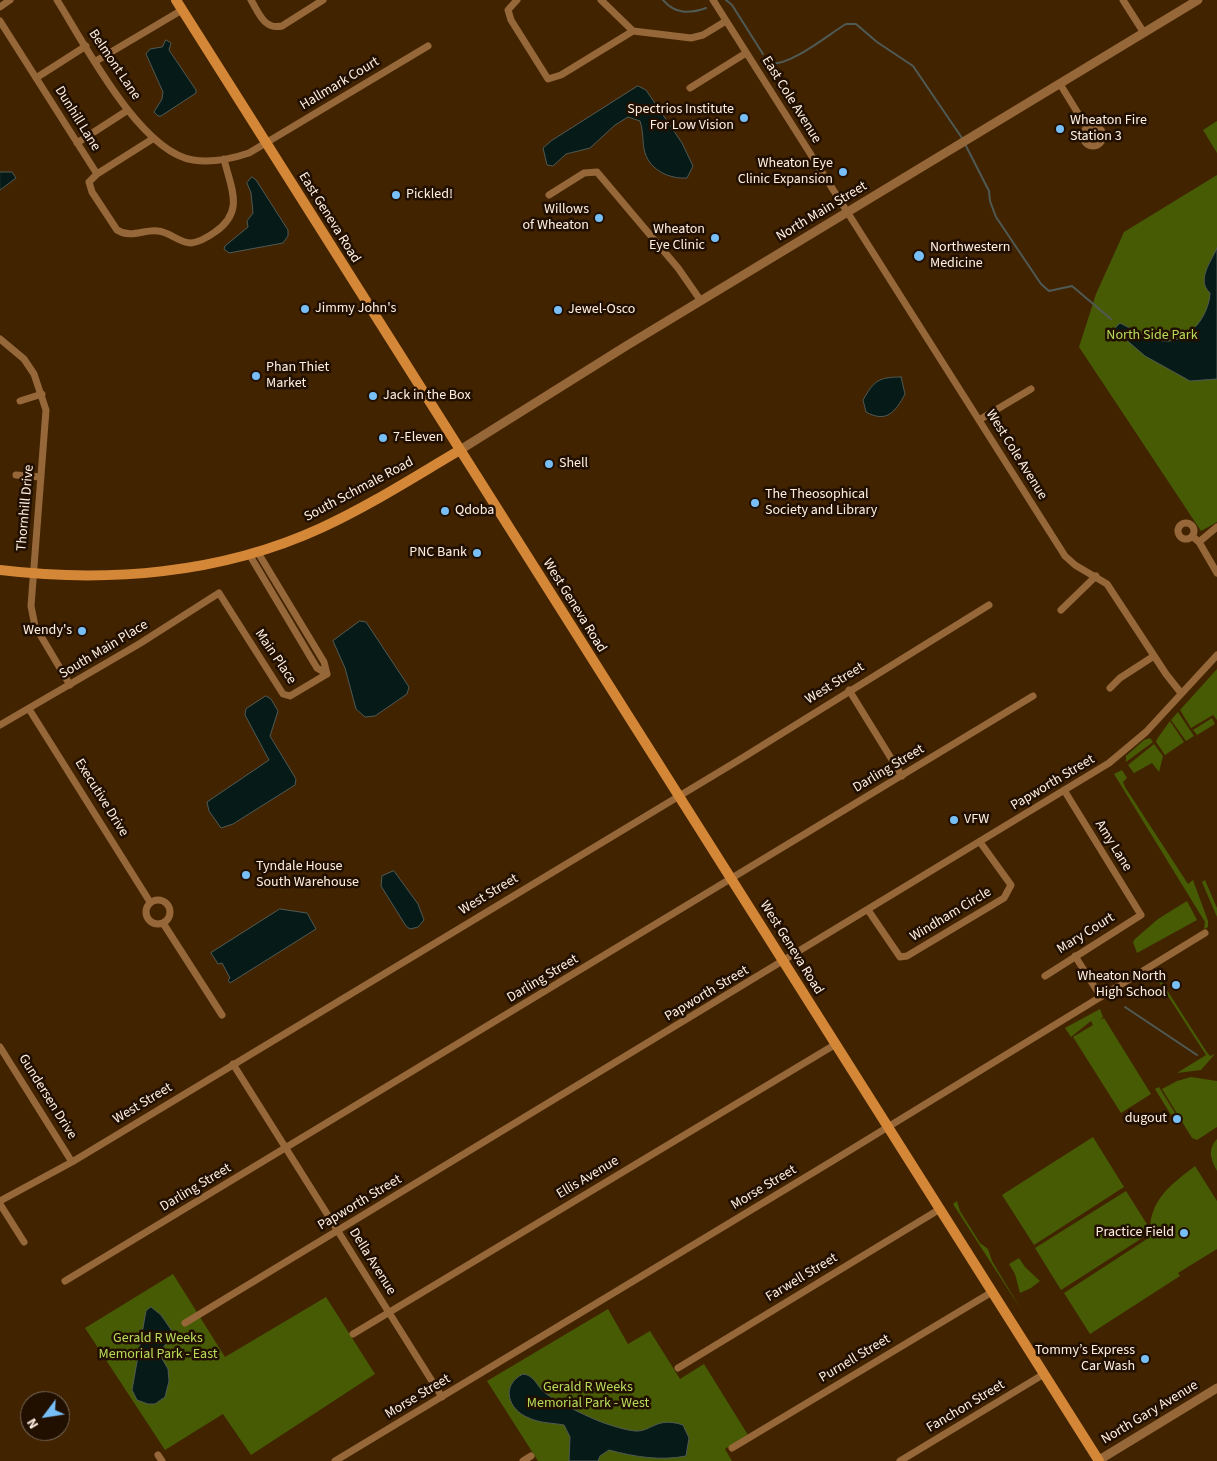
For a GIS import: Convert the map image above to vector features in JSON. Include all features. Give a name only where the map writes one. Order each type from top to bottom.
[{"type":"main road","name":"East Geneva Road","points":[[176,0],[460,450]]},
{"type":"main road","name":"South Schmale Road","points":[[0,570],[32,574],[83,576],[131,575],[188,567],[253,552],[313,532],[336,521],[460,450]]},
{"type":"main road","name":"West Geneva Road","points":[[460,450],[1098,1461]]},
{"type":"street","points":[[0,6],[10,0]]},
{"type":"street","name":"Belmont Lane","points":[[57,0],[128,110],[154,138],[178,155],[192,160],[224,160],[249,153],[266,143]]},
{"type":"street","points":[[251,0],[269,26],[275,27],[282,26],[323,0]]},
{"type":"street","points":[[517,0],[508,10],[511,20],[548,79],[561,75],[633,31]]},
{"type":"street","points":[[601,0],[633,31],[691,38],[703,35],[726,21]]},
{"type":"street","name":"East Cole Avenue","points":[[713,0],[847,213]]},
{"type":"street","points":[[1123,0],[1144,33]]},
{"type":"street","name":"North Main Street","points":[[460,450],[700,301],[1198,0]]},
{"type":"street","points":[[96,61],[135,36],[153,28],[182,10]]},
{"type":"street","name":"Dunhill Lane","points":[[0,21],[97,174],[92,178],[90,186],[117,230],[129,235],[161,231],[184,242],[191,243],[209,236],[227,224],[234,210],[224,160]]},
{"type":"street","points":[[36,78],[86,46]]},
{"type":"street","name":"Hallmark Court","points":[[266,143],[428,46]]},
{"type":"street","points":[[690,88],[746,53]]},
{"type":"street","points":[[1060,84],[1087,128]]},
{"type":"street","points":[[77,143],[128,110]]},
{"type":"street","points":[[97,174],[154,138]]},
{"type":"street","points":[[549,195],[584,173],[597,172],[678,268],[700,301]]},
{"type":"street","name":"West Cole Avenue","points":[[847,213],[1065,556],[1075,565],[1096,576],[1112,590],[1154,656],[1181,693]]},
{"type":"street","name":"Thornhill Drive","points":[[0,339],[29,366],[42,394],[46,421],[32,574],[31,606],[35,626],[70,685]]},
{"type":"street","points":[[978,420],[1031,389]]},
{"type":"street","points":[[20,401],[42,394]]},
{"type":"street","points":[[16,475],[42,477]]},
{"type":"street","points":[[1199,542],[1217,527]]},
{"type":"street","points":[[1192,536],[1199,542],[1217,573]]},
{"type":"street","name":"Main Place","points":[[219,593],[283,694],[290,696],[327,674],[317,668],[253,552]]},
{"type":"street","points":[[1061,610],[1096,576]]},
{"type":"street","name":"South Main Place","points":[[0,725],[70,685],[219,593]]},
{"type":"street","name":"West Street","points":[[0,1203],[72,1162],[678,795],[739,760],[849,690],[989,605]]},
{"type":"street","name":"Papworth Street","points":[[185,1323],[783,962],[1121,755],[1146,732],[1217,655]]},
{"type":"street","points":[[1110,688],[1120,678],[1154,656]]},
{"type":"street","points":[[849,690],[902,776]]},
{"type":"street","name":"Darling Street","points":[[65,1282],[1032,696]]},
{"type":"street","name":"Executive Drive","points":[[30,709],[150,902],[146,908],[146,916],[155,924],[163,923],[185,954],[222,1015]]},
{"type":"street","name":"Amy Lane","points":[[1064,790],[1141,915]]},
{"type":"street","name":"Windham Circle","points":[[868,910],[896,954],[900,957],[908,956],[1004,898],[1011,885],[980,842]]},
{"type":"street","points":[[150,902],[158,899],[168,906],[170,914],[163,923]]},
{"type":"street","name":"Mary Court","points":[[1045,976],[1141,915]]},
{"type":"street","name":"Morse Street","points":[[335,1461],[1205,933]]},
{"type":"street","points":[[1076,956],[1101,996]]},
{"type":"street","name":"Ellis Avenue","points":[[353,1334],[836,1044]]},
{"type":"street","name":"Gundersen Drive","points":[[0,1047],[72,1162]]},
{"type":"street","name":"Della Avenue","points":[[233,1064],[442,1397]]},
{"type":"street","points":[[0,1203],[24,1242]]},
{"type":"street","name":"Farwell Street","points":[[678,1368],[940,1209]]},
{"type":"street","name":"Purnell Street","points":[[732,1448],[992,1292]]},
{"type":"street","name":"Fanchon Street","points":[[900,1461],[1044,1374]]},
{"type":"street","name":"North Gary Avenue","points":[[1098,1461],[1217,1388]]},
{"type":"street","points":[[523,1461],[531,1456]]},
{"type":"green space","points":[[1217,121],[1217,153],[1203,130]]},
{"type":"green space","name":"North Side Park","points":[[1217,175],[1217,522],[1201,531],[1079,347],[1096,294],[1124,232]]},
{"type":"green space","points":[[1217,669],[1217,720],[1213,715],[1191,728],[1180,710]]},
{"type":"green space","points":[[1178,712],[1194,736],[1186,741],[1171,720]]},
{"type":"green space","points":[[1212,718],[1215,724],[1197,735],[1193,730]]},
{"type":"green space","points":[[1170,721],[1184,742],[1165,755],[1156,742]]},
{"type":"green space","points":[[1150,738],[1153,742],[1126,762],[1126,756],[1144,740]]},
{"type":"green space","points":[[1154,744],[1163,756],[1159,772],[1152,763],[1134,773],[1128,765]]},
{"type":"green space","points":[[1122,770],[1127,778],[1123,782],[1125,787],[1188,884],[1193,880],[1208,921],[1208,927],[1204,929],[1205,922],[1114,774]]},
{"type":"green space","points":[[1205,880],[1217,908],[1217,917],[1202,882]]},
{"type":"green space","points":[[1187,901],[1197,920],[1137,953],[1133,942],[1135,939],[1158,919]]},
{"type":"green space","points":[[1155,976],[1158,976],[1206,1051],[1210,1056],[1215,1054],[1201,1070],[1177,1073],[1206,1055]]},
{"type":"green space","points":[[1100,1009],[1103,1017],[1100,1020],[1104,1018],[1151,1094],[1121,1113],[1073,1037],[1093,1025],[1091,1021],[1071,1037],[1065,1028]]},
{"type":"green space","points":[[1191,1077],[1217,1081],[1217,1127],[1197,1140],[1192,1138],[1162,1089],[1177,1081]]},
{"type":"green space","points":[[1159,1087],[1175,1113],[1171,1115],[1155,1089]]},
{"type":"green space","points":[[1093,1137],[1124,1187],[1034,1245],[1002,1195]]},
{"type":"green space","points":[[1217,1139],[1217,1171],[1211,1151]]},
{"type":"green space","points":[[1195,1166],[1217,1201],[1217,1249],[1178,1273],[1180,1276],[1090,1334],[1064,1293],[1150,1237],[1150,1233],[1061,1290],[1035,1248],[1126,1191],[1150,1229],[1154,1208],[1159,1200],[1171,1185]]},
{"type":"green space","points":[[957,1201],[960,1211],[980,1243],[988,1249],[992,1261],[1022,1311],[953,1204]]},
{"type":"green space","points":[[1019,1258],[1025,1267],[1040,1281],[1020,1293],[1015,1274],[1009,1264]]},
{"type":"green space","name":"Gerald R Weeks Memorial Park - East","points":[[173,1274],[225,1357],[326,1297],[375,1374],[251,1455],[223,1414],[165,1450],[85,1328]]},
{"type":"green space","name":"Gerald R Weeks Memorial Park - West","points":[[608,1309],[628,1344],[650,1331],[680,1379],[704,1364],[748,1435],[725,1449],[732,1461],[538,1461],[487,1381]]},
{"type":"water","points":[[166,40],[171,43],[169,50],[196,90],[196,93],[161,116],[158,116],[154,112],[162,99],[163,92],[146,54],[150,49],[162,47]]},
{"type":"water","points":[[638,86],[646,90],[682,143],[693,166],[687,178],[674,177],[662,173],[652,165],[645,153],[640,121],[628,117],[615,125],[590,148],[566,154],[553,166],[547,165],[543,148],[551,141]]},
{"type":"water","points":[[0,172],[12,172],[16,178],[0,190]]},
{"type":"water","points":[[252,177],[256,180],[288,230],[288,236],[283,243],[229,253],[224,249],[225,246],[248,227],[247,221],[253,213],[251,193],[247,183]]},
{"type":"water","points":[[1217,248],[1217,379],[1190,381],[1145,356],[1117,332],[1115,328],[1120,323],[1150,338],[1169,341],[1187,334],[1200,322],[1208,305],[1210,293],[1206,288],[1204,277]]},
{"type":"water","points":[[901,377],[905,394],[894,411],[884,416],[866,412],[863,400],[874,384],[882,379]]},
{"type":"water","points":[[360,621],[366,622],[409,687],[407,694],[375,716],[365,717],[356,709],[345,668],[333,641]]},
{"type":"water","points":[[266,696],[271,699],[278,711],[270,736],[296,779],[295,785],[233,824],[221,828],[209,811],[207,802],[269,760],[245,715],[246,709]]},
{"type":"water","points":[[394,871],[418,904],[424,920],[418,927],[410,929],[406,926],[381,886],[382,876]]},
{"type":"water","points":[[280,909],[307,913],[316,929],[230,983],[228,980],[230,978],[222,963],[218,964],[211,953]]},
{"type":"water","points":[[151,1307],[161,1315],[174,1334],[161,1350],[160,1355],[168,1369],[169,1381],[165,1397],[155,1404],[148,1404],[137,1400],[132,1390],[146,1311]]},
{"type":"water","points":[[523,1374],[533,1379],[542,1391],[557,1401],[574,1410],[623,1429],[641,1431],[666,1422],[683,1425],[689,1438],[686,1456],[648,1458],[609,1450],[600,1456],[598,1461],[569,1461],[570,1437],[564,1425],[533,1420],[522,1414],[512,1403],[509,1397],[511,1384]]},
{"type":"waterway","points":[[663,0],[672,8],[683,12],[706,8]]},
{"type":"waterway","points":[[726,0],[732,5],[763,54]]},
{"type":"waterway","points":[[770,64],[779,63],[798,55],[846,24],[856,24],[877,42],[913,66],[962,138]]},
{"type":"waterway","points":[[965,144],[989,191],[990,201],[996,217],[1041,284],[1049,291],[1072,286],[1111,319]]},
{"type":"waterway","points":[[1125,1007],[1197,1055]]},
{"type":"place","name":"Spectrios Institute For Low Vision","points":[[744,118]]},
{"type":"place","name":"Wheaton Fire Station 3","points":[[1060,129]]},
{"type":"place","name":"Wheaton Eye Clinic Expansion","points":[[843,172]]},
{"type":"place","name":"Pickled!","points":[[396,195]]},
{"type":"place","name":"Willows of Wheaton","points":[[599,218]]},
{"type":"place","name":"Wheaton Eye Clinic","points":[[715,238]]},
{"type":"place","name":"Northwestern Medicine","points":[[919,256]]},
{"type":"place","name":"Jimmy John's","points":[[305,309]]},
{"type":"place","name":"Jewel-Osco","points":[[558,310]]},
{"type":"place","name":"Phan Thiet Market","points":[[256,376]]},
{"type":"place","name":"Jack in the Box","points":[[373,396]]},
{"type":"place","name":"7-Eleven","points":[[383,438]]},
{"type":"place","name":"Shell","points":[[549,464]]},
{"type":"place","name":"The Theosophical Society and Library","points":[[755,503]]},
{"type":"place","name":"Qdoba","points":[[445,511]]},
{"type":"place","name":"PNC Bank","points":[[477,553]]},
{"type":"place","name":"Wendy's","points":[[82,631]]},
{"type":"place","name":"VFW","points":[[954,820]]},
{"type":"place","name":"Tyndale House South Warehouse","points":[[246,875]]},
{"type":"place","name":"Wheaton North High School","points":[[1176,985]]},
{"type":"place","name":"dugout","points":[[1177,1119]]},
{"type":"place","name":"Practice Field","points":[[1184,1233]]},
{"type":"place","name":"Tommy’s Express Car Wash","points":[[1145,1359]]}]
